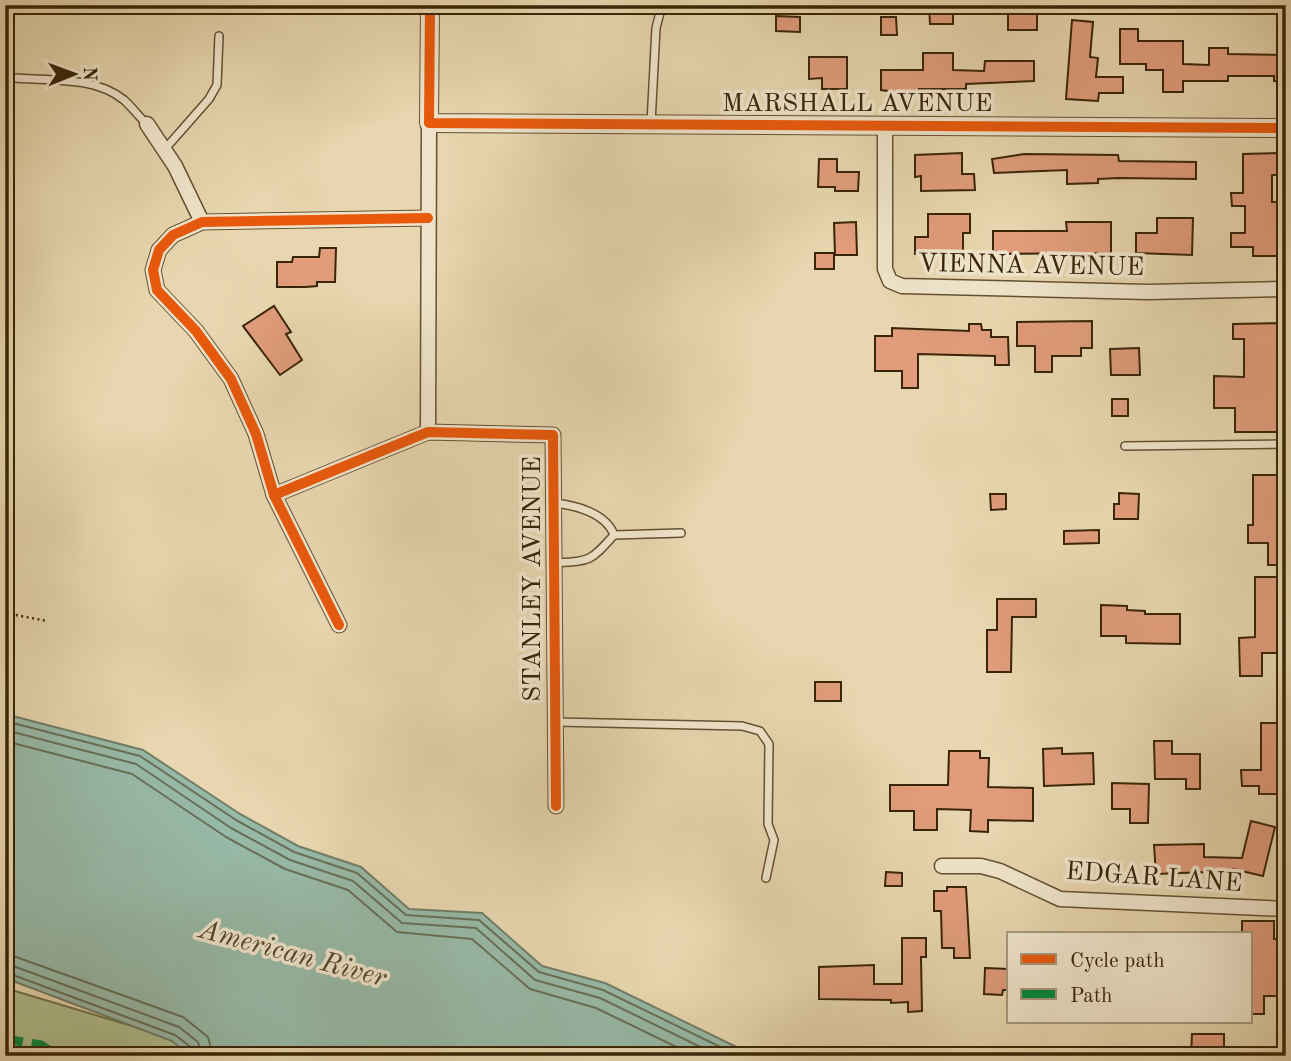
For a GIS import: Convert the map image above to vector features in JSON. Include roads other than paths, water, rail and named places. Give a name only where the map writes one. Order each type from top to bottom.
[{"type":"street","points":[[274,495],[428,432],[430,5]]},
{"type":"street","name":"MARSHALL AVENUE","points":[[429,123],[1286,128]]},
{"type":"street","points":[[147,124],[186,186],[202,222]]},
{"type":"street","name":"VIENNA AVENUE","points":[[885,125],[885,269],[890,281],[902,286],[1148,292],[1286,289]]},
{"type":"street","points":[[339,625],[274,495],[256,434],[232,379],[196,331],[163,298],[154,280],[155,260],[165,242],[202,222],[428,218]]},
{"type":"street","name":"STANLEY AVENUE","points":[[428,432],[553,435],[556,806]]},
{"type":"street","name":"EDGAR LANE","points":[[942,866],[981,866],[1000,871],[1060,898],[1286,909]]},
{"type":"lane","points":[[651,124],[656,28],[663,5]]},
{"type":"lane","points":[[164,149],[209,99],[217,85],[219,36]]},
{"type":"lane","points":[[5,77],[80,82],[100,87],[122,99],[147,124]]},
{"type":"lane","points":[[1125,446],[1259,447],[1286,444]]},
{"type":"lane","points":[[554,503],[576,505],[606,522],[614,535]]},
{"type":"lane","points":[[554,563],[584,561],[596,557],[614,535],[681,533]]},
{"type":"lane","points":[[555,722],[743,726],[760,731],[769,744],[768,824],[774,840],[766,878]]},
{"type":"water","name":"American River","points":[[5,714],[143,750],[240,814],[298,846],[361,867],[409,909],[482,913],[542,966],[605,983],[755,1056],[190,1056],[172,1041],[5,978]]}]
